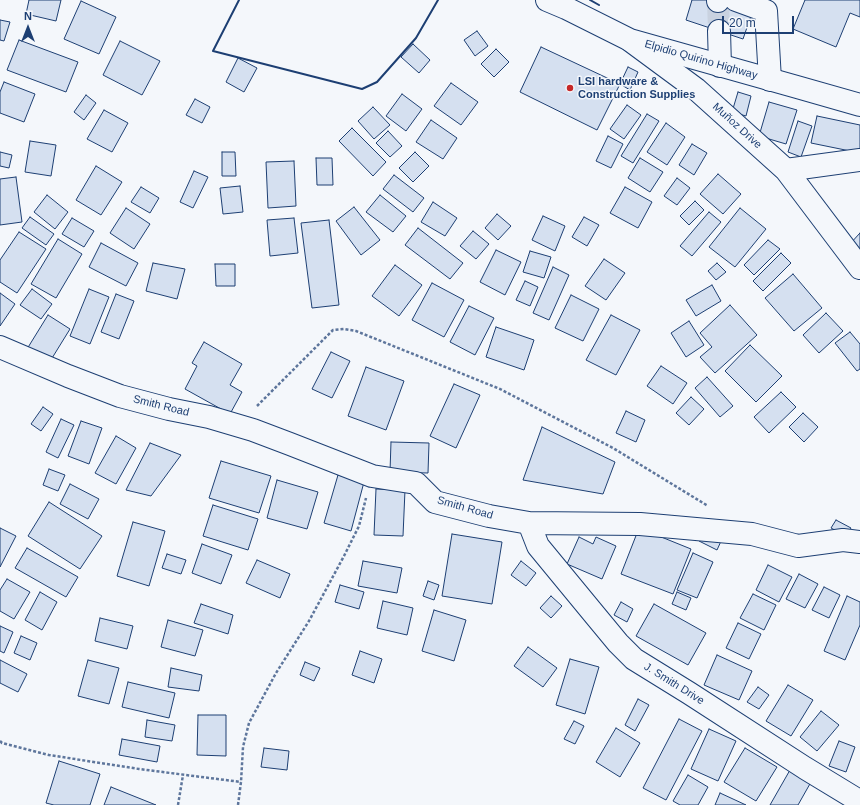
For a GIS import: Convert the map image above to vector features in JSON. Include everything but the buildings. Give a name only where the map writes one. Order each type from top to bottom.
[{"type":"main road","name":"Elpidio Quirino Highway","points":[[547,0],[630,40],[860,105]]},
{"type":"main road","points":[[724,0],[766,11],[770,80]]},
{"type":"main road","points":[[719,31],[720,66]]},
{"type":"main road","name":"Muñoz Drive","points":[[630,40],[696,89],[786,170],[860,268]]},
{"type":"main road","points":[[786,170],[860,160]]},
{"type":"main road","name":"Smith Road","points":[[0,347],[120,396],[253,430],[372,476],[416,483],[435,502],[489,516],[529,523],[640,524],[752,534],[798,546],[842,540],[860,542]]},
{"type":"main road","name":"J. Smith Drive","points":[[529,523],[538,546],[618,643],[634,658],[805,768],[856,800],[860,800]]},
{"type":"path","points":[[238,426],[333,330],[344,329],[356,331],[500,389],[613,448],[709,507]]},
{"type":"path","points":[[238,805],[243,747],[249,723],[276,673],[309,621],[359,526],[372,476]]},
{"type":"path","points":[[0,741],[2,743],[49,755],[241,782]]},
{"type":"path","points":[[178,805],[183,775]]},
{"type":"tunnel","points":[[718,1],[719,31]]},
{"type":"wall","points":[[239,0],[213,51],[362,89],[377,82],[416,38],[438,0]]},
{"type":"wall","points":[[590,0],[599,5]]},
{"type":"place","name":"LSI hardware & Construction Supplies","points":[[570,88]]}]
